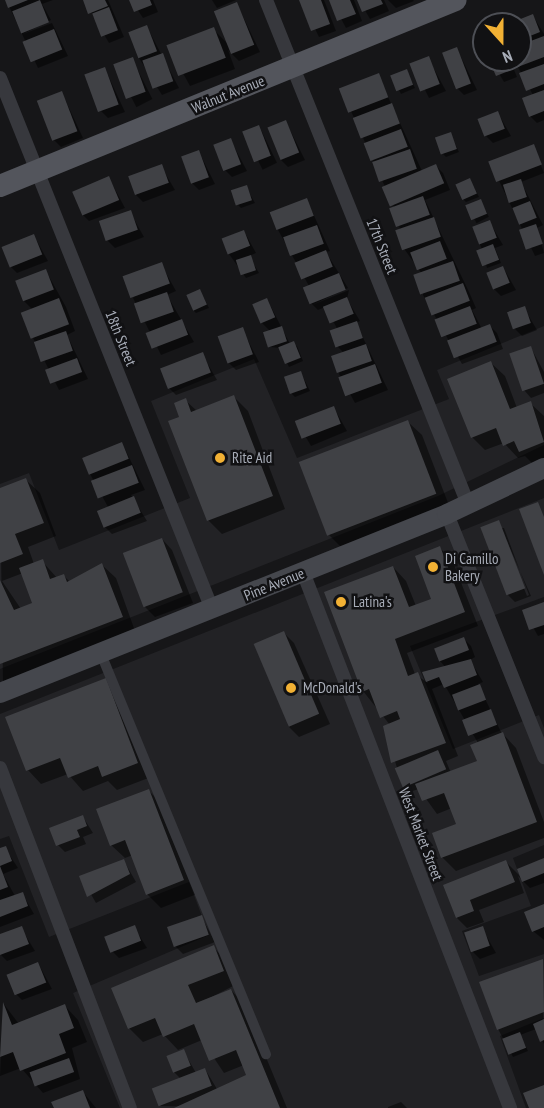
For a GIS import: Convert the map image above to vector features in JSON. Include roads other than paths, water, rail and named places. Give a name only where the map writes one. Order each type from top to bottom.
[{"type":"main road","name":"Walnut Avenue","points":[[0,186],[455,0]]},
{"type":"main road","name":"Pine Avenue","points":[[0,693],[447,514],[544,468]]},
{"type":"street","name":"17th Street","points":[[266,0],[468,504]]},
{"type":"street","name":"18th Street","points":[[0,78],[212,609]]},
{"type":"street","points":[[447,514],[544,757]]},
{"type":"street","name":"West Market Street","points":[[303,572],[510,1108]]},
{"type":"street","points":[[101,654],[266,1054]]},
{"type":"street","points":[[0,768],[130,1108]]},
{"type":"place","name":"Rite Aid","points":[[220,458]]},
{"type":"place","name":"Di Camillo Bakery","points":[[433,567]]},
{"type":"place","name":"Latina's","points":[[341,602]]},
{"type":"place","name":"McDonald's","points":[[291,688]]}]
